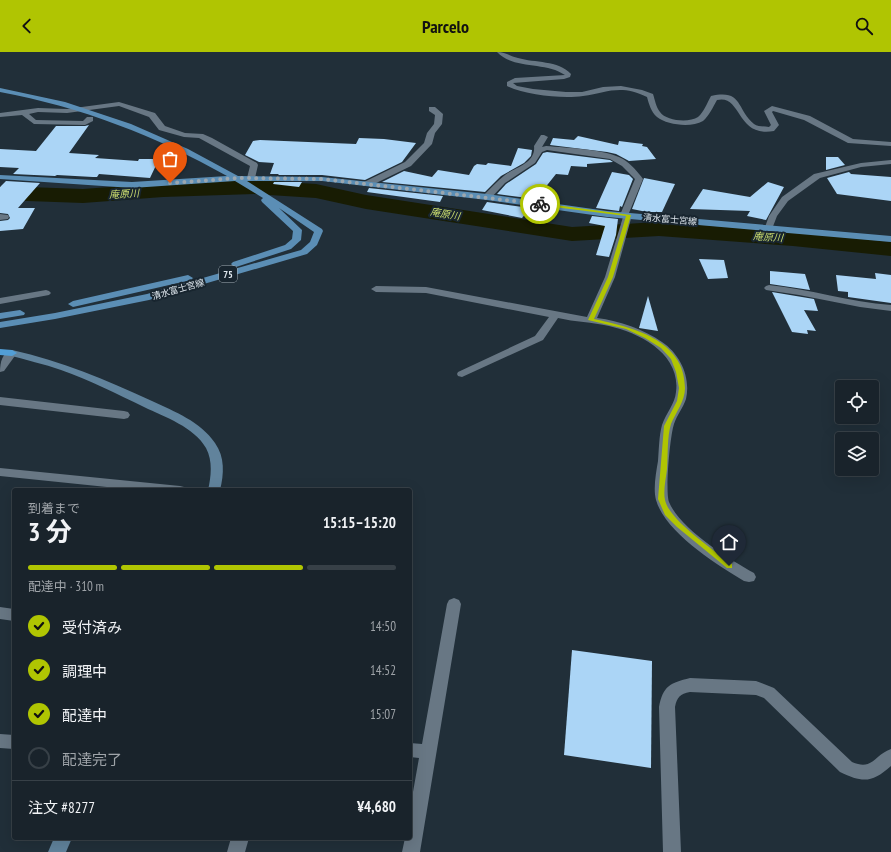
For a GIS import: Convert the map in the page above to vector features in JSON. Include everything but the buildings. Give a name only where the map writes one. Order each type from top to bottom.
[{"type":"highway","points":[[0,353],[12,354]]},
{"type":"main road","name":"清水富士宮線","points":[[0,90],[52,101],[100,115],[161,139],[213,166],[285,207],[318,231],[314,243],[304,252],[149,297],[55,312],[0,316]]},
{"type":"main road","name":"清水富士宮線","points":[[0,177],[132,185],[251,178],[322,179],[487,197],[626,215],[891,239]]},
{"type":"main road","name":"清水富士宮線","points":[[0,325],[197,276],[288,247],[296,240],[298,230],[257,192]]},
{"type":"street","points":[[500,52],[508,58],[558,69],[568,74],[568,76],[564,77],[515,80],[510,82],[509,85],[512,87],[533,92],[583,94],[611,88],[636,90],[650,96],[658,116],[686,123],[692,123],[702,118],[714,98],[723,96],[732,99],[751,124],[764,130],[771,129],[775,125],[768,111],[772,108],[780,109],[807,118],[851,141],[891,144]]},
{"type":"street","points":[[0,115],[38,110],[66,111],[119,104],[152,115],[162,128],[184,134],[200,136],[209,140],[254,165],[251,178]]},
{"type":"street","points":[[367,184],[408,164],[428,144],[431,133],[438,124],[439,114],[432,109]]},
{"type":"street","points":[[24,113],[30,119],[42,123],[85,123],[90,119]]},
{"type":"street","points":[[540,151],[538,146],[544,137]]},
{"type":"street","points":[[487,197],[505,178],[522,169],[534,160],[540,151],[546,148],[603,155],[617,159],[626,165],[639,179],[626,215],[610,277],[591,320]]},
{"type":"street","points":[[769,227],[773,216],[786,199],[817,176],[861,165],[891,162]]},
{"type":"street","points":[[769,288],[785,289],[834,300],[891,308]]},
{"type":"street","points":[[376,289],[426,290],[555,315],[591,320],[628,328],[647,336],[663,347],[674,358],[679,372],[682,388],[680,401],[668,426],[661,499],[668,513],[679,525],[729,566],[749,577]]},
{"type":"street","points":[[0,301],[46,293]]},
{"type":"street","points":[[462,374],[539,338],[555,315]]},
{"type":"street","points":[[0,369],[12,354],[46,361],[90,376],[187,425],[210,446],[216,458],[218,474],[214,488]]},
{"type":"street","points":[[0,401],[124,415]]},
{"type":"street","points":[[0,472],[160,488]]},
{"type":"street","points":[[411,852],[454,604]]},
{"type":"street","points":[[0,613],[12,615]]},
{"type":"street","points":[[672,852],[667,707],[669,696],[677,688],[690,685],[756,688],[769,694],[846,767],[860,774],[873,771],[891,756]]},
{"type":"street","points":[[0,741],[12,742]]},
{"type":"street","points":[[412,750],[428,752]]},
{"type":"street","points":[[57,852],[62,840]]},
{"type":"street","points":[[236,852],[239,840]]},
{"type":"waterway","name":"庵原川","points":[[0,193],[83,196],[163,190],[254,187],[316,191],[366,202],[572,234],[659,229],[793,239],[891,249]]},
{"type":"way so far","points":[[170,183],[239,178],[322,179],[540,204]]},
{"type":"route","points":[[540,204],[607,214],[628,215],[610,277],[591,320],[628,328],[647,336],[663,347],[674,358],[679,372],[682,388],[680,401],[668,426],[661,499],[668,513],[679,525],[729,566]]}]
